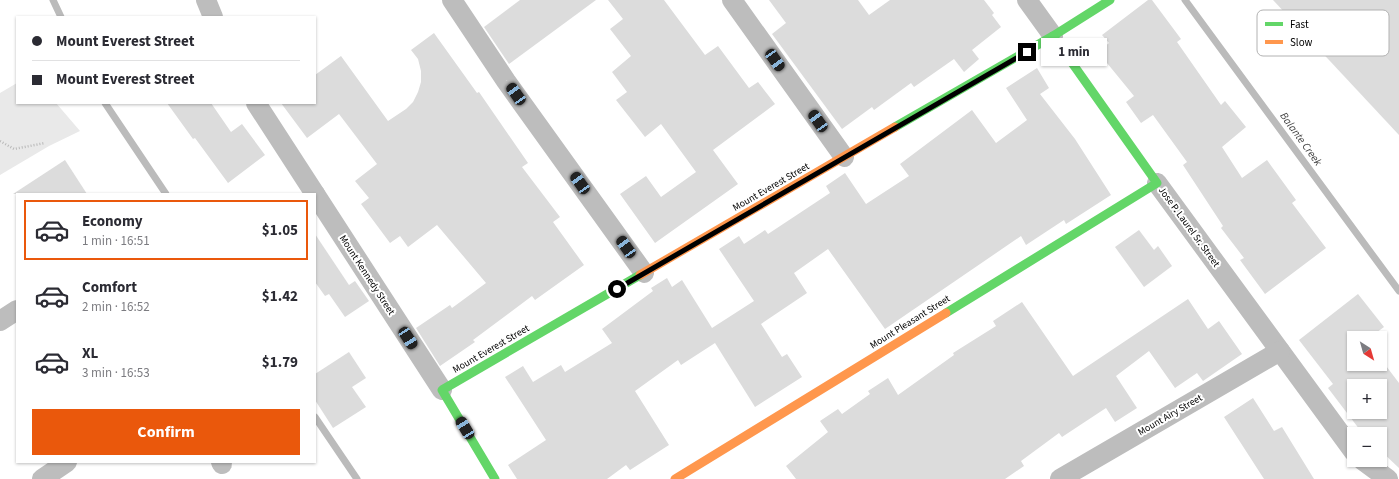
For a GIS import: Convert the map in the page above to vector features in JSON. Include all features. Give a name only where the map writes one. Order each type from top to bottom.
[{"type":"street","points":[[206,0],[213,16]]},
{"type":"street","points":[[452,0],[506,81],[644,273]]},
{"type":"street","points":[[732,0],[844,157]]},
{"type":"street","name":"Jose P. Laurel Sr. Street","points":[[1026,0],[1157,183],[1347,442]]},
{"type":"street","name":"Mount Everest Street","points":[[442,390],[1053,36],[1110,0]]},
{"type":"street","name":"Mount Kennedy Street","points":[[257,104],[314,193]]},
{"type":"street","name":"Mount Pleasant Street","points":[[675,479],[1157,183]]},
{"type":"street","name":"Mount Kennedy Street","points":[[316,196],[442,390],[495,479]]},
{"type":"street","points":[[0,321],[16,311]]},
{"type":"street","name":"Mount Airy Street","points":[[1060,479],[1280,351]]},
{"type":"street","points":[[42,479],[66,463]]},
{"type":"street","points":[[1372,467],[1388,479]]},
{"type":"path","points":[[0,141],[14,149],[45,144]]},
{"type":"shaded area","points":[[16,84],[16,104],[57,104],[80,131],[49,146],[0,175],[0,93]]},
{"type":"building","points":[[520,0],[596,0],[509,64],[484,27]]},
{"type":"building","points":[[608,0],[664,0],[705,55],[718,46],[749,88],[758,82],[775,104],[713,150],[738,184],[655,243],[620,194],[646,176],[661,197],[696,172],[661,124],[645,137],[616,100],[627,92],[612,72],[631,56],[610,29],[623,19]]},
{"type":"building","points":[[769,0],[858,0],[869,15],[890,0],[984,0],[994,13],[992,15],[1001,27],[972,50],[979,59],[964,72],[954,59],[914,87],[911,83],[874,110],[872,107],[842,129],[772,34],[786,23]]},
{"type":"building","points":[[1148,0],[1152,0],[1181,39],[1177,42],[1221,105],[1225,101],[1246,127],[1222,147],[1242,178],[1267,160],[1296,200],[1292,203],[1326,248],[1265,294],[1240,260],[1244,258],[1221,228],[1223,226],[1183,165],[1187,162],[1153,115],[1141,123],[1126,102],[1134,96],[1098,52],[1109,43],[1102,35]]},
{"type":"building","points":[[1273,0],[1399,0],[1399,135],[1325,56],[1389,56],[1389,10],[1282,10]]},
{"type":"building","points":[[434,33],[477,93],[479,92],[528,163],[522,167],[560,217],[553,222],[584,265],[535,300],[532,296],[473,340],[475,342],[440,366],[416,328],[450,305],[452,308],[486,283],[437,225],[408,247],[400,236],[390,243],[361,204],[369,198],[355,181],[377,164],[339,114],[307,138],[282,104],[316,104],[316,74],[341,56],[388,121],[406,109],[413,102],[418,92],[421,82],[421,71],[418,59],[411,50]]},
{"type":"building","points":[[1037,68],[1049,88],[1040,94],[1075,139],[1111,195],[1066,224],[1064,220],[1026,245],[1021,236],[885,329],[828,249],[794,273],[807,293],[761,324],[782,357],[787,354],[802,377],[755,407],[715,343],[681,365],[678,360],[635,391],[669,445],[630,470],[626,465],[607,479],[517,479],[508,465],[546,440],[505,377],[523,366],[533,382],[561,365],[565,372],[612,343],[602,329],[653,291],[651,288],[667,278],[672,287],[682,280],[712,328],[754,301],[719,249],[739,236],[744,244],[765,230],[768,234],[830,193],[826,186],[845,173],[866,204],[909,176],[900,164],[972,110],[996,143],[1027,120],[1006,88]]},
{"type":"building","points":[[168,104],[212,104],[231,132],[242,124],[265,155],[228,183],[195,138],[193,139]]},
{"type":"building","points":[[65,160],[86,193],[16,193],[13,194]]},
{"type":"building","points":[[1139,230],[1154,250],[1158,246],[1172,266],[1144,287],[1115,247]]},
{"type":"building","points":[[316,236],[349,285],[355,281],[369,301],[345,317],[329,294],[325,296],[316,283]]},
{"type":"building","points":[[1358,294],[1384,327],[1379,331],[1347,331],[1347,371],[1387,371],[1387,367],[1399,383],[1399,468],[1387,457],[1387,427],[1358,427],[1352,419],[1387,419],[1387,379],[1347,379],[1347,413],[1328,388],[1333,384],[1299,340]]},
{"type":"building","points":[[1188,299],[1208,329],[1219,321],[1242,354],[1203,381],[1197,373],[1175,388],[1149,351],[1116,376],[1137,408],[1115,422],[1106,408],[1062,437],[1059,433],[1021,461],[1024,466],[1005,479],[796,479],[786,466],[828,432],[820,421],[838,409],[842,414],[870,394],[868,391],[888,378],[898,395],[954,355],[953,353],[996,326],[993,321],[1022,302],[1073,376]]},
{"type":"building","points":[[349,352],[366,378],[352,387],[366,407],[333,428],[316,402],[316,373]]},
{"type":"building","points":[[1253,398],[1274,431],[1282,427],[1314,479],[1264,479],[1224,417]]},
{"type":"waterway","points":[[53,0],[61,16]]},
{"type":"waterway","name":"Balante Creek","points":[[1185,0],[1399,291]]},
{"type":"waterway","points":[[106,104],[165,193]]},
{"type":"waterway","points":[[316,418],[357,479]]},
{"type":"traffic: fast","points":[[895,127],[1053,36],[1110,0]]},
{"type":"traffic: fast","points":[[946,313],[1157,183],[1053,36]]},
{"type":"traffic: fast","points":[[495,479],[442,390],[640,275]]},
{"type":"traffic: slow","points":[[640,275],[895,127]]},
{"type":"traffic: slow","points":[[675,479],[946,313]]},
{"type":"route","points":[[617,289],[1027,52]]}]
